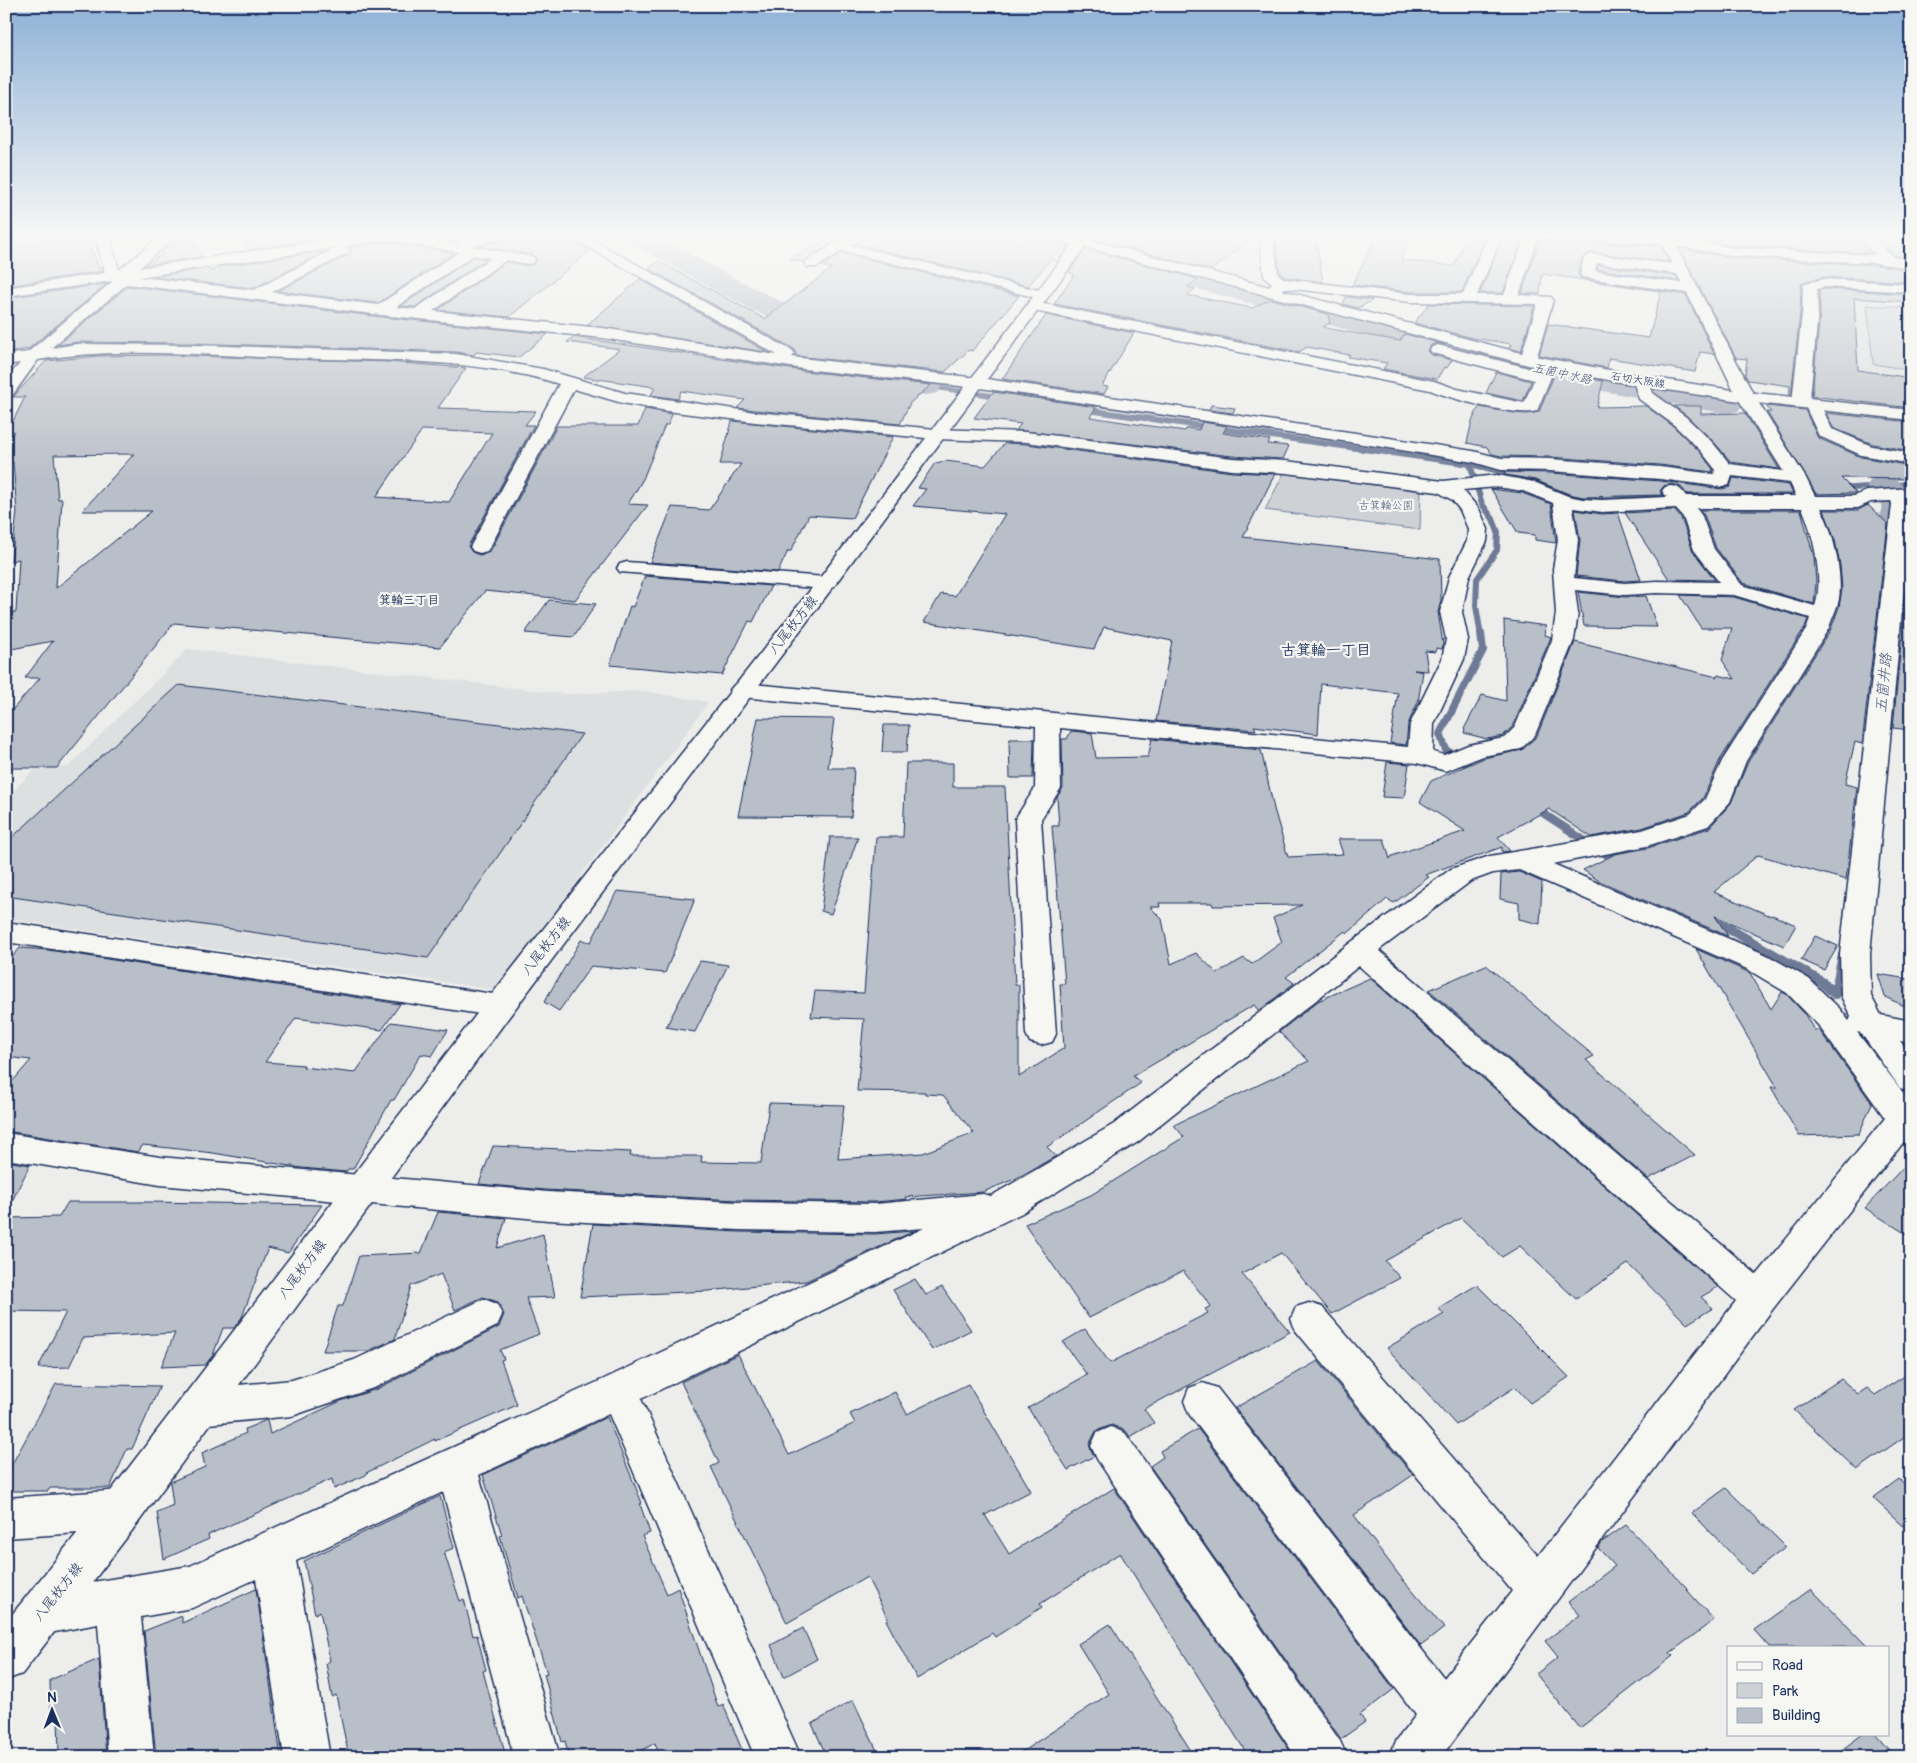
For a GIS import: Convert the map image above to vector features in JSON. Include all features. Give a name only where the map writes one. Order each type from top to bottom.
[{"type":"street","points":[[6,392],[33,356],[76,316]]},
{"type":"street","points":[[440,316],[602,333],[803,364],[911,374],[972,389],[1373,441],[1473,457],[1527,486],[1562,500],[1583,505],[1602,506],[1680,502],[1858,502],[1867,497],[1904,495],[1855,954],[1856,996],[1871,1025],[1911,1079]]},
{"type":"street","points":[[718,316],[803,364]]},
{"type":"street","name":"八尾枚方線","points":[[6,1658],[44,1612],[122,1510],[500,1006],[826,583],[936,434],[1027,316]]},
{"type":"street","points":[[1109,316],[1424,384],[1524,408],[1531,407],[1543,377],[1534,367],[1465,357],[1438,350]]},
{"type":"street","name":"石切大阪線","points":[[1368,316],[1534,367],[1746,396],[1911,415]]},
{"type":"street","points":[[1534,367],[1543,316]]},
{"type":"street","points":[[44,1612],[192,1587],[618,1391],[1001,1207],[1126,1134],[1360,950],[1462,875],[1490,865],[1647,838],[1699,820],[1716,802],[1734,761],[1818,628],[1828,599],[1829,571],[1816,517],[1797,478],[1746,396],[1707,316]]},
{"type":"street","points":[[1810,316],[1807,402],[1826,432],[1867,452],[1911,460]]},
{"type":"street","points":[[6,360],[77,349],[194,350],[456,359],[543,374],[622,398],[667,406],[755,417],[936,434],[1026,437],[1232,464],[1286,467],[1443,487],[1459,496],[1469,509],[1478,529],[1477,541],[1459,577],[1451,612],[1457,639],[1453,659],[1422,724],[1420,756]]},
{"type":"street","points":[[1445,390],[1465,357]]},
{"type":"street","points":[[1641,381],[1646,395],[1680,421],[1707,447],[1724,469],[1797,478]]},
{"type":"street","points":[[480,547],[569,382]]},
{"type":"street","points":[[1443,487],[1499,472],[1550,465],[1660,473],[1722,481],[1724,469]]},
{"type":"street","points":[[1660,473],[1692,516],[1704,550],[1735,589]]},
{"type":"street","points":[[742,690],[1420,756],[1446,764],[1477,750],[1512,744],[1526,730],[1563,640],[1567,613],[1563,569],[1568,540],[1562,500]]},
{"type":"street","points":[[627,568],[826,583]]},
{"type":"street","points":[[1563,583],[1625,589],[1735,589],[1823,615]]},
{"type":"street","points":[[1041,1034],[1028,819],[1048,788],[1048,720]]},
{"type":"street","points":[[1412,1757],[1759,1298],[1907,1123],[1829,1016],[1798,986],[1757,962],[1522,861]]},
{"type":"street","points":[[6,932],[500,1006]]},
{"type":"street","points":[[1360,950],[1759,1298]]},
{"type":"street","points":[[1829,1016],[1911,1032]]},
{"type":"street","points":[[6,1146],[160,1171],[548,1206],[738,1216],[875,1218],[1001,1207]]},
{"type":"street","points":[[198,1407],[292,1398],[362,1375],[484,1315]]},
{"type":"street","points":[[1309,1319],[1538,1590]]},
{"type":"street","points":[[618,1391],[778,1757]]},
{"type":"street","points":[[1203,1401],[1444,1715]]},
{"type":"street","points":[[1111,1446],[1324,1757]]},
{"type":"street","points":[[456,1466],[537,1757]]},
{"type":"street","points":[[6,1518],[122,1510]]},
{"type":"street","points":[[272,1550],[307,1757]]},
{"type":"street","points":[[118,1600],[131,1757]]},
{"type":"shaded area","points":[[1825,316],[1911,316],[1911,407],[1815,385]]},
{"type":"shaded area","points":[[188,649],[566,694],[643,691],[709,702],[497,990],[6,919],[6,799],[37,766],[68,767]]},
{"type":"green space","points":[[1868,316],[1911,316],[1911,370],[1873,364]]},
{"type":"green space","name":"古箕輪公園","points":[[1285,471],[1421,488],[1420,530],[1265,510]]},
{"type":"building","points":[[6,316],[68,316],[28,349],[6,353]]},
{"type":"building","points":[[92,316],[375,316],[548,334],[519,357],[476,352],[474,355],[456,352],[194,343],[77,342],[58,345]]},
{"type":"building","points":[[597,316],[705,316],[767,352],[587,325]]},
{"type":"building","points":[[735,316],[760,316],[765,319],[769,316],[1002,316],[972,351],[969,350],[945,372],[796,356],[794,349]]},
{"type":"building","points":[[1045,316],[1134,333],[1102,386],[1108,387],[1104,394],[1002,379]]},
{"type":"building","points":[[1117,316],[1329,316],[1330,323],[1323,327],[1400,341],[1405,334],[1438,343],[1431,345],[1428,351],[1432,355],[1452,360],[1447,368],[1444,367],[1437,379],[1383,369],[1387,363],[1348,357],[1350,355],[1307,347],[1299,352]]},
{"type":"building","points":[[1419,316],[1531,316],[1521,351],[1509,348],[1511,344],[1473,338],[1414,323]]},
{"type":"building","points":[[1655,316],[1696,316],[1714,354],[1700,352],[1695,372],[1609,358],[1607,368],[1539,355],[1548,324],[1649,338]]},
{"type":"building","points":[[1714,316],[1800,316],[1791,395],[1789,395],[1790,386],[1748,380],[1745,375],[1747,359],[1736,358]]},
{"type":"building","points":[[1820,316],[1855,316],[1858,370],[1911,378],[1911,408],[1812,396]]},
{"type":"building","points":[[573,337],[803,371],[931,385],[910,403],[900,424],[737,408],[745,400],[681,391],[678,399],[651,395],[655,387],[583,377],[620,349],[567,342]]},
{"type":"building","points":[[161,355],[388,362],[466,368],[438,408],[536,411],[525,425],[534,425],[468,546],[472,552],[479,555],[488,553],[492,548],[557,426],[638,426],[645,409],[672,414],[668,425],[665,425],[643,479],[628,504],[648,505],[575,600],[485,591],[440,647],[174,623],[57,768],[6,768],[6,717],[40,678],[25,678],[53,641],[6,650],[6,614],[16,612],[19,559],[11,561],[17,512],[13,462],[6,463],[6,445],[14,431],[8,431],[25,397],[13,397],[46,361],[99,356]],"holes":[[[422,430],[492,433],[449,502],[376,497]],[[134,454],[82,511],[152,511],[56,588],[62,499],[58,499],[54,455]]]},
{"type":"building","points":[[1545,370],[1603,381],[1597,407],[1646,406],[1673,426],[1700,452],[1713,469],[1712,472],[1660,465],[1550,457],[1501,456],[1492,454],[1487,447],[1467,443],[1472,421],[1479,407],[1514,413],[1527,414],[1539,412],[1553,378],[1551,372]]},
{"type":"building","points":[[1496,372],[1531,381],[1523,401],[1486,393]]},
{"type":"building","points":[[993,392],[1096,407],[1090,417],[1136,424],[1185,431],[1187,428],[1199,430],[1202,422],[1227,426],[1223,433],[1270,440],[1268,444],[1289,446],[1283,459],[1232,456],[1016,430],[1021,424],[974,418]]},
{"type":"building","points":[[1211,405],[1235,408],[1233,413],[1209,410]]},
{"type":"building","points":[[1674,406],[1701,406],[1701,414],[1745,413],[1779,469],[1731,462],[1714,442]]},
{"type":"building","points":[[1766,406],[1805,410],[1818,438],[1861,457],[1911,466],[1911,479],[1841,478],[1856,493],[1816,494],[1767,412],[1771,412]]},
{"type":"building","points":[[1826,413],[1911,422],[1911,451],[1873,444],[1833,428]]},
{"type":"building","points":[[732,421],[893,437],[852,518],[809,515],[778,572],[650,562],[672,507],[709,510],[741,464],[720,464]]},
{"type":"building","points":[[1005,443],[1026,444],[1232,472],[1275,474],[1243,537],[1440,559],[1441,600],[1438,612],[1443,644],[1442,649],[1436,648],[1436,652],[1425,651],[1428,671],[1414,670],[1423,672],[1418,702],[1408,724],[1406,745],[1390,743],[1398,693],[1321,684],[1318,734],[1254,726],[1256,730],[1156,721],[1172,641],[1104,627],[1094,649],[924,622],[941,594],[955,596],[1005,514],[913,506],[926,489],[918,488],[935,463],[946,461],[985,466]]},
{"type":"building","points":[[1504,472],[1550,473],[1660,481],[1722,489],[1730,487],[1733,478],[1789,485],[1793,494],[1687,494],[1681,487],[1672,484],[1664,486],[1660,491],[1663,495],[1583,497],[1569,494],[1535,480],[1506,475]]},
{"type":"building","points":[[1491,489],[1522,493],[1551,504],[1556,543],[1535,540],[1535,535],[1518,533]]},
{"type":"building","points":[[1868,505],[1888,524],[1862,744],[1855,742],[1845,784],[1857,787],[1846,880],[1758,855],[1714,892],[1796,925],[1784,946],[1715,916],[1728,936],[1599,881],[1583,870],[1615,854],[1648,848],[1709,828],[1731,803],[1748,762],[1831,629],[1839,607],[1842,589],[1840,565],[1835,540],[1824,510],[1858,510]]},
{"type":"building","points":[[1575,510],[1602,514],[1618,513],[1641,580],[1625,581],[1576,576],[1580,540]]},
{"type":"building","points":[[1674,510],[1681,518],[1693,551],[1715,580],[1669,579],[1625,513]]},
{"type":"building","points":[[1700,510],[1801,510],[1814,557],[1816,583],[1814,604],[1743,583],[1716,548],[1704,515]]},
{"type":"building","points":[[1911,537],[1911,730],[1893,728]]},
{"type":"building","points":[[645,576],[771,586],[753,622],[749,621],[722,675],[610,665],[630,606],[633,607]]},
{"type":"building","points":[[1578,592],[1625,597],[1646,596],[1657,627],[1584,626]]},
{"type":"building","points":[[1680,595],[1734,597],[1808,619],[1805,627],[1720,760],[1703,798],[1689,812],[1642,828],[1591,837],[1549,809],[1498,837],[1510,851],[1502,852],[1502,847],[1425,875],[1429,877],[1394,903],[1387,899],[1348,933],[1345,931],[1286,977],[1294,983],[1259,1011],[1254,1005],[1133,1076],[1141,1083],[1047,1147],[1056,1156],[1017,1178],[983,1192],[905,1197],[907,1199],[875,1202],[738,1200],[546,1190],[479,1184],[493,1146],[631,1152],[630,1156],[702,1156],[701,1162],[761,1163],[769,1103],[844,1105],[838,1159],[923,1153],[974,1133],[943,1095],[925,1094],[925,1092],[857,1091],[864,1019],[811,1017],[815,991],[864,993],[876,837],[903,837],[906,763],[953,763],[953,787],[1005,787],[1015,985],[1019,985],[1019,1077],[1064,1048],[1060,984],[1065,984],[1052,826],[1059,826],[1057,797],[1063,788],[1062,739],[1067,739],[1071,731],[1092,733],[1096,758],[1148,757],[1152,739],[1261,750],[1274,809],[1288,857],[1343,854],[1338,839],[1384,839],[1390,859],[1392,856],[1465,831],[1420,802],[1431,781],[1484,758],[1522,750],[1537,736],[1575,642],[1717,677],[1718,675],[1735,679],[1722,660],[1732,628],[1701,628]],"holes":[[[1159,903],[1212,903],[1213,906],[1302,905],[1273,918],[1282,942],[1252,964],[1244,958],[1217,973],[1196,953],[1171,964],[1162,919],[1150,907],[1160,907]]]},
{"type":"building","points":[[549,600],[596,604],[574,637],[525,633]]},
{"type":"building","points":[[1504,620],[1546,626],[1545,635],[1551,637],[1513,726],[1503,736],[1487,739],[1464,733],[1464,729],[1482,695],[1506,701]]},
{"type":"building","points":[[179,685],[582,734],[428,958],[6,896],[6,843]]},
{"type":"building","points":[[758,718],[834,719],[828,768],[854,768],[851,817],[738,816]]},
{"type":"building","points":[[884,725],[909,725],[907,752],[882,752]]},
{"type":"building","points":[[1009,739],[1034,739],[1033,778],[1010,778]]},
{"type":"building","points":[[1387,762],[1409,764],[1404,798],[1382,797]]},
{"type":"building","points":[[830,837],[858,837],[831,914],[821,911]]},
{"type":"building","points":[[1519,872],[1542,882],[1540,924],[1519,919],[1519,903],[1500,899],[1501,874]]},
{"type":"building","points":[[617,891],[695,899],[665,973],[591,966],[559,1011],[544,1002],[581,940],[591,942]]},
{"type":"building","points":[[1815,936],[1838,946],[1824,970],[1801,960]]},
{"type":"building","points":[[20,948],[48,950],[400,1004],[382,1030],[296,1018],[265,1062],[304,1065],[303,1067],[355,1073],[391,1022],[448,1030],[432,1056],[421,1054],[394,1100],[391,1100],[353,1169],[348,1169],[346,1172],[302,1168],[213,1153],[143,1145],[138,1152],[6,1131],[6,1089],[31,1060],[6,1057],[6,964]]},
{"type":"building","points":[[1696,949],[1750,973],[1771,1009],[1782,992],[1786,994],[1804,1013],[1814,1030],[1819,1030],[1872,1103],[1859,1134],[1799,1136],[1771,1087],[1777,1087]]},
{"type":"building","points":[[700,961],[728,965],[695,1032],[666,1027]]},
{"type":"building","points":[[1486,965],[1594,1056],[1586,1060],[1695,1155],[1648,1179],[1429,990]]},
{"type":"building","points":[[1878,974],[1908,979],[1911,988],[1911,1009],[1885,997]]},
{"type":"building","points":[[1370,978],[1718,1287],[1701,1297],[1713,1308],[1687,1324],[1628,1264],[1576,1299],[1520,1246],[1502,1257],[1461,1218],[1385,1261],[1400,1278],[1332,1314],[1281,1253],[1242,1274],[1290,1332],[1144,1409],[1154,1423],[1130,1437],[1126,1431],[1112,1425],[1096,1431],[1089,1445],[1094,1456],[1068,1470],[1028,1408],[1087,1375],[1063,1342],[1085,1329],[1110,1363],[1208,1313],[1205,1309],[1211,1306],[1183,1271],[1089,1318],[1025,1224],[1091,1195],[1184,1137],[1174,1125],[1309,1061],[1279,1032],[1318,1001]]},
{"type":"building","points":[[1911,1159],[1911,1237],[1865,1208]]},
{"type":"building","points":[[6,1161],[30,1165],[6,1213]]},
{"type":"building","points":[[68,1202],[322,1205],[288,1253],[268,1248],[242,1317],[234,1328],[223,1328],[213,1355],[205,1365],[161,1367],[175,1333],[83,1338],[69,1367],[38,1368],[66,1312],[6,1311],[6,1218],[59,1217]]},
{"type":"building","points":[[438,1212],[506,1218],[497,1248],[543,1234],[555,1297],[526,1298],[539,1334],[500,1350],[504,1359],[501,1360],[517,1405],[435,1441],[435,1439],[366,1473],[366,1475],[334,1489],[332,1479],[208,1535],[209,1539],[164,1559],[157,1512],[173,1505],[170,1482],[205,1467],[202,1453],[246,1433],[245,1429],[264,1421],[267,1420],[270,1434],[343,1400],[377,1389],[499,1327],[504,1314],[498,1302],[483,1297],[455,1310],[441,1274],[411,1286],[395,1339],[368,1351],[323,1351],[338,1306],[343,1306],[359,1256],[421,1253]]},
{"type":"building","points":[[593,1224],[738,1232],[875,1234],[914,1231],[806,1281],[708,1291],[580,1297]]},
{"type":"building","points":[[915,1279],[926,1295],[942,1287],[971,1330],[932,1350],[893,1290]]},
{"type":"building","points":[[1477,1285],[1569,1377],[1530,1403],[1515,1387],[1456,1425],[1387,1348],[1444,1314],[1438,1308]]},
{"type":"building","points":[[738,1354],[789,1455],[855,1423],[850,1414],[895,1392],[907,1414],[968,1384],[1031,1491],[985,1515],[1009,1554],[1114,1488],[1294,1757],[1249,1757],[1120,1553],[1040,1604],[1042,1607],[995,1637],[992,1633],[917,1679],[886,1620],[888,1619],[867,1577],[787,1623],[711,1467],[719,1463],[681,1382]]},
{"type":"building","points":[[1318,1361],[1413,1475],[1354,1515],[1399,1575],[1444,1628],[1421,1646],[1235,1408]]},
{"type":"building","points":[[1911,1372],[1911,1432],[1857,1470],[1794,1410],[1841,1379],[1858,1394],[1867,1388],[1875,1395]]},
{"type":"building","points":[[56,1384],[160,1386],[132,1449],[127,1449],[110,1488],[50,1488],[48,1491],[6,1491],[6,1475]]},
{"type":"building","points":[[607,1417],[642,1503],[640,1504],[650,1533],[642,1536],[667,1594],[678,1588],[718,1707],[723,1704],[745,1757],[660,1757],[655,1743],[630,1757],[569,1757],[565,1741],[562,1742],[544,1674],[547,1673],[522,1596],[518,1598],[500,1536],[502,1535],[483,1475]]},
{"type":"building","points":[[1198,1429],[1394,1689],[1360,1715],[1365,1722],[1341,1739],[1150,1466],[1163,1457],[1160,1451]]},
{"type":"building","points":[[1899,1479],[1911,1490],[1911,1533],[1873,1498]]},
{"type":"building","points":[[1726,1488],[1786,1547],[1751,1574],[1692,1513]]},
{"type":"building","points":[[440,1496],[454,1548],[444,1552],[460,1601],[464,1599],[473,1636],[477,1635],[486,1670],[483,1671],[506,1757],[349,1757],[336,1695],[332,1697],[326,1663],[330,1661],[320,1611],[315,1614],[304,1561]]},
{"type":"building","points":[[1626,1525],[1687,1588],[1714,1620],[1670,1653],[1673,1656],[1580,1728],[1536,1674],[1558,1657],[1545,1641],[1580,1615],[1568,1602],[1615,1566],[1598,1548],[1602,1542]]},
{"type":"building","points":[[256,1589],[281,1757],[156,1757],[144,1631],[182,1616],[182,1623]]},
{"type":"building","points":[[1811,1589],[1867,1646],[1768,1646],[1754,1630]]},
{"type":"building","points":[[1110,1624],[1195,1757],[1014,1757],[1109,1694],[1078,1644]]},
{"type":"building","points":[[803,1628],[817,1659],[784,1677],[771,1645]]},
{"type":"building","points":[[99,1659],[106,1757],[59,1757],[58,1714],[51,1717],[50,1680]]},
{"type":"building","points":[[853,1700],[880,1757],[827,1757],[812,1724]]},
{"type":"building","points":[[1860,1736],[1877,1736],[1895,1757],[1832,1757]]},
{"type":"waterway","points":[[788,316],[926,386]]},
{"type":"waterway","name":"五箇中水路","points":[[1329,316],[1462,352],[1576,377],[1727,404]]},
{"type":"waterway","points":[[819,370],[890,381]]},
{"type":"waterway","points":[[918,385],[1002,397]]},
{"type":"waterway","points":[[1084,409],[1097,411]]},
{"type":"waterway","points":[[1088,410],[1470,464]]},
{"type":"waterway","points":[[1470,464],[1520,476],[1570,496],[1597,500],[1766,494]]},
{"type":"waterway","points":[[1470,464],[1482,504],[1493,519],[1498,532],[1497,550],[1477,579],[1476,606],[1481,636]]},
{"type":"waterway","points":[[1839,489],[1911,484]]},
{"type":"waterway","name":"五箇井路","points":[[1884,486],[1900,505],[1897,520],[1896,554]]},
{"type":"waterway","points":[[1476,771],[1446,750],[1440,734],[1483,650],[1481,634]]},
{"type":"waterway","points":[[1532,806],[1619,863]]},
{"type":"waterway","points":[[1711,919],[1719,924]]},
{"type":"waterway","points":[[1717,922],[1822,982],[1835,994],[1843,955]]},
{"type":"district","name":"箕輪三丁目","points":[[409,600]]},
{"type":"district","name":"古箕輪一丁目","points":[[1326,650]]}]
